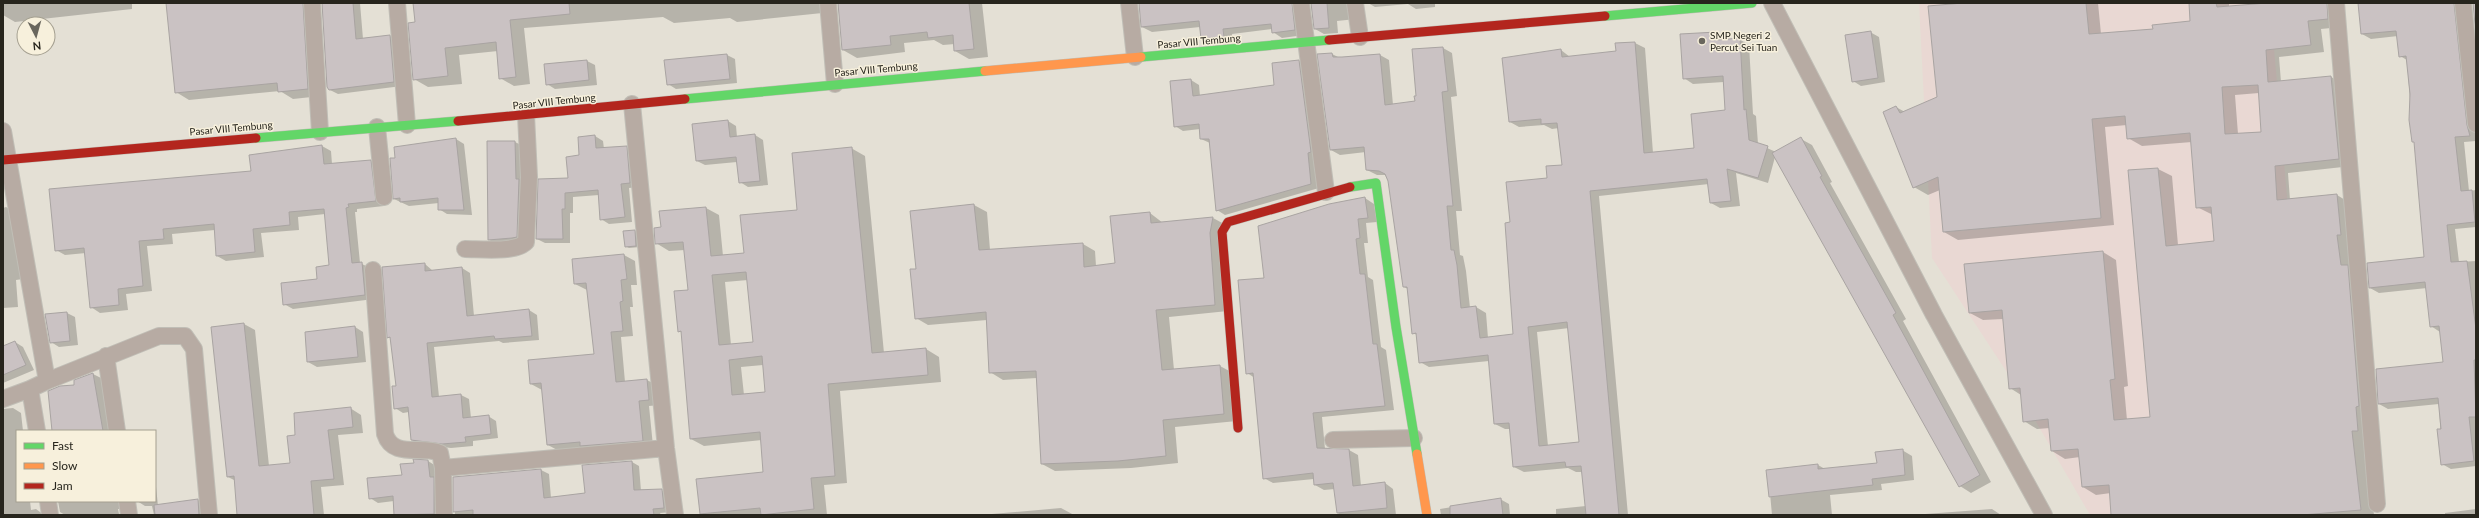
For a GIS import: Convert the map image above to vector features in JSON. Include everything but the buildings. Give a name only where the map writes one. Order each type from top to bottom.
[{"type":"street","points":[[312,3],[320,132]]},
{"type":"street","points":[[397,3],[407,125]]},
{"type":"street","points":[[828,3],[835,84]]},
{"type":"street","points":[[1129,3],[1135,57]]},
{"type":"street","points":[[1301,3],[1304,42],[1326,192]]},
{"type":"street","points":[[1355,3],[1360,37]]},
{"type":"street","name":"Pasar VIII Tembung","points":[[5,160],[377,126],[407,125],[526,115],[835,84],[1752,3]]},
{"type":"street","points":[[1772,3],[1934,315],[2044,515]]},
{"type":"street","points":[[2336,3],[2377,504]]},
{"type":"street","points":[[2463,3],[2476,124]]},
{"type":"street","points":[[632,104],[666,448],[675,515]]},
{"type":"street","points":[[465,249],[522,247],[526,242],[529,177],[526,115]]},
{"type":"street","points":[[377,126],[384,197]]},
{"type":"street","points":[[3,132],[5,160],[47,381]]},
{"type":"street","points":[[1238,428],[1222,232],[1224,226],[1228,222],[1326,192],[1372,182],[1378,186],[1396,327],[1414,438],[1421,467],[1427,515]]},
{"type":"street","points":[[374,270],[385,434],[388,442],[393,447],[413,450],[433,450],[440,453],[443,468],[444,515]]},
{"type":"street","points":[[3,399],[106,356],[159,336],[185,336],[194,349],[209,515]]},
{"type":"street","points":[[106,356],[117,430]]},
{"type":"street","points":[[30,389],[37,430]]},
{"type":"street","points":[[1333,440],[1414,438]]},
{"type":"street","points":[[443,468],[666,448]]},
{"type":"street","points":[[48,502],[50,515]]},
{"type":"street","points":[[127,502],[129,515]]},
{"type":"shaded area","points":[[1919,3],[2270,3],[2315,515],[2090,515],[2010,377],[1932,258]]},
{"type":"traffic: fast","points":[[1605,16],[1752,3]]},
{"type":"traffic: fast","points":[[1141,57],[1329,40]]},
{"type":"traffic: fast","points":[[685,99],[985,71]]},
{"type":"traffic: fast","points":[[256,138],[458,121]]},
{"type":"traffic: fast","points":[[1350,187],[1376,183],[1396,327],[1417,454]]},
{"type":"traffic: slow","points":[[985,71],[1141,57]]},
{"type":"traffic: slow","points":[[1417,454],[1427,515]]},
{"type":"traffic: jam","points":[[1329,40],[1605,16]]},
{"type":"traffic: jam","points":[[458,121],[685,99]]},
{"type":"traffic: jam","points":[[3,160],[256,138]]},
{"type":"traffic: jam","points":[[1238,428],[1222,232],[1228,222],[1350,187]]},
{"type":"place","name":"SMP Negeri 2 Percut Sei Tuan","points":[[1702,41]]}]
